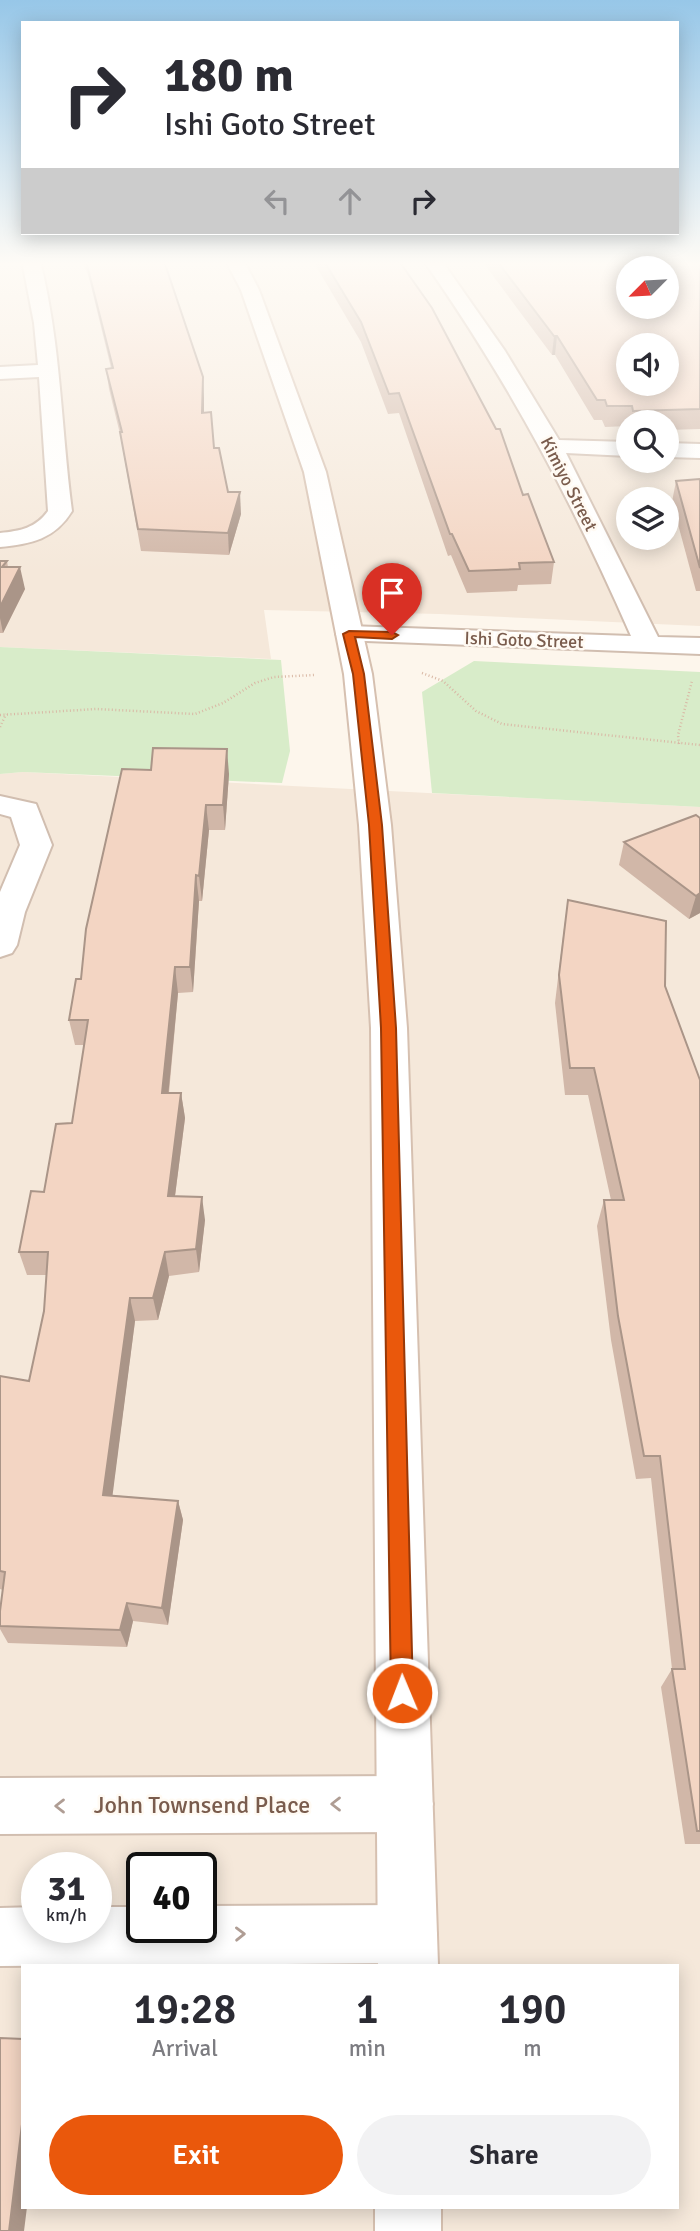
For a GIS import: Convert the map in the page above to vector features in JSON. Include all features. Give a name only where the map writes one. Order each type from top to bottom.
[{"type":"street","points":[[0,540],[16,539],[48,529],[61,511],[53,463],[47,365]]},
{"type":"street","points":[[0,1937],[408,1950],[389,1028],[375,825],[358,674],[315,472],[277,365]]},
{"type":"street","name":"Kimiyo Street","points":[[503,365],[550,446],[648,643]]},
{"type":"street","points":[[0,373],[48,371]]},
{"type":"street","points":[[550,446],[616,449]]},
{"type":"street","points":[[679,450],[700,451]]},
{"type":"street","name":"Ishi Goto Street","points":[[349,634],[694,645]]},
{"type":"street","points":[[0,945],[8,912],[36,845],[12,808]]},
{"type":"street","name":"John Townsend Place","points":[[0,1806],[405,1804]]},
{"type":"street","points":[[408,2209],[408,2231]]},
{"type":"path","points":[[679,744],[678,735],[692,682],[694,645]]},
{"type":"path","points":[[0,715],[96,709],[195,714],[223,703],[255,683],[274,677],[416,671],[443,681],[476,711],[502,724],[700,745]]},
{"type":"path","points":[[0,727],[6,714]]},
{"type":"shaded area","points":[[0,365],[616,365],[616,396],[679,396],[679,365],[700,365],[700,626],[439,614],[264,610],[271,659],[0,647]]},
{"type":"shaded area","points":[[23,772],[700,807],[700,2231],[0,2231],[0,774]]},
{"type":"green space","points":[[0,647],[281,660],[290,751],[282,783],[23,772],[0,774]]},
{"type":"green space","points":[[474,661],[700,672],[700,807],[432,793],[422,692]]},
{"type":"building","points":[[112,365],[199,365],[203,377],[202,413],[211,412],[214,448],[219,448],[228,492],[240,492],[228,533],[138,529],[122,432],[106,369],[113,368]]},
{"type":"building","points":[[378,365],[462,365],[496,429],[500,429],[523,495],[528,494],[554,562],[519,563],[520,569],[469,571],[450,534],[399,393],[389,394]]},
{"type":"building","points":[[575,365],[616,365],[616,396],[679,396],[679,365],[700,365],[700,409],[633,410],[632,406],[607,406],[605,400],[597,400]]},
{"type":"building","points":[[700,479],[700,568],[679,487],[676,481]]},
{"type":"building","points":[[0,561],[7,561],[2,567],[20,567],[0,607]]},
{"type":"building","points":[[153,748],[227,749],[223,805],[206,805],[199,876],[196,875],[190,967],[175,967],[162,1093],[181,1093],[168,1196],[202,1197],[196,1249],[165,1252],[153,1298],[130,1298],[103,1495],[178,1501],[162,1608],[127,1603],[120,1630],[0,1626],[5,1572],[0,1571],[0,1376],[29,1381],[44,1311],[48,1252],[19,1252],[31,1191],[44,1192],[56,1124],[72,1123],[88,1020],[69,1020],[76,979],[81,979],[86,929],[122,769],[151,770]]},
{"type":"building","points":[[696,815],[700,818],[700,893],[696,896],[624,842]]},
{"type":"building","points":[[568,900],[666,921],[665,986],[700,1080],[700,1831],[697,1831],[672,1669],[685,1669],[660,1456],[644,1456],[618,1316],[604,1200],[624,1200],[594,1068],[570,1068],[559,975]]},
{"type":"building","points":[[0,2038],[21,2039],[21,2132],[9,2231],[0,2231]]},
{"type":"route","points":[[392,635],[349,634],[358,674],[375,825],[389,1028],[402,1693]]}]
